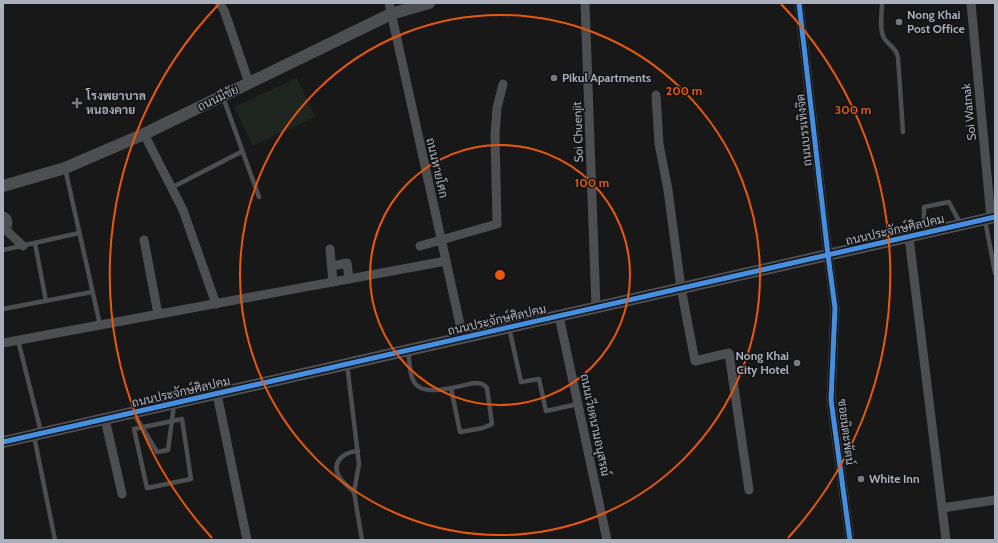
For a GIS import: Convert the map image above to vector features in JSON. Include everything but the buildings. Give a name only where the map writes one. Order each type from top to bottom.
[{"type":"street","points":[[219,3],[224,10],[249,83]]},
{"type":"street","name":"ถนนมีชัย","points":[[3,186],[65,168],[144,134],[249,83],[390,8],[430,3]]},
{"type":"street","name":"Soi Chuenjit","points":[[585,3],[596,308]]},
{"type":"street","name":"ถนนบรรเทิงจิต","points":[[799,3],[828,255]]},
{"type":"street","name":"Soi Watnak","points":[[971,3],[990,218]]},
{"type":"street","name":"ถนนหายโศก","points":[[390,8],[463,338]]},
{"type":"street","points":[[420,246],[497,224],[495,134],[497,108],[503,84]]},
{"type":"street","points":[[656,94],[659,144],[668,190],[681,288],[695,361],[728,353],[749,490]]},
{"type":"street","points":[[144,134],[183,210],[216,304]]},
{"type":"street","points":[[3,216],[8,222],[8,225],[4,229],[23,246]]},
{"type":"street","name":"ถนนประจักษ์ศิลปคม","points":[[3,442],[990,218]]},
{"type":"street","points":[[909,237],[946,540]]},
{"type":"street","points":[[144,240],[158,314]]},
{"type":"street","points":[[330,249],[333,282]]},
{"type":"street","name":"ซอยนิตะพัตน์","points":[[828,255],[835,308],[834,362],[831,400],[850,540]]},
{"type":"street","points":[[332,266],[346,259],[349,279]]},
{"type":"street","points":[[3,343],[446,261]]},
{"type":"street","name":"ถนนเวียดนามอนุสรณ์","points":[[559,316],[607,540]]},
{"type":"street","points":[[217,394],[247,540]]},
{"type":"street","points":[[104,419],[122,494]]},
{"type":"street","points":[[942,508],[995,500]]},
{"type":"lane","points":[[882,3],[883,35],[887,42],[897,52],[898,58],[903,132]]},
{"type":"lane","points":[[222,95],[241,152],[259,197]]},
{"type":"lane","points":[[171,188],[241,152]]},
{"type":"lane","points":[[65,168],[100,325]]},
{"type":"lane","points":[[924,233],[924,207],[949,202],[961,225]]},
{"type":"lane","points":[[990,218],[995,273]]},
{"type":"lane","points":[[3,250],[79,233]]},
{"type":"lane","points":[[35,243],[46,301]]},
{"type":"lane","points":[[3,308],[92,292]]},
{"type":"lane","points":[[509,327],[521,382],[539,379],[546,411],[578,404]]},
{"type":"lane","points":[[18,340],[56,540]]},
{"type":"lane","points":[[408,350],[412,378],[416,385],[426,390],[451,388],[474,383],[484,385],[487,388],[492,424],[483,428],[460,432],[451,388]]},
{"type":"lane","points":[[347,364],[359,464],[354,492],[362,540]]},
{"type":"lane","points":[[133,413],[157,452],[168,450],[174,404]]},
{"type":"lane","points":[[182,419],[191,479],[147,488],[134,429],[172,421],[182,419]]},
{"type":"lane","points":[[354,492],[341,479],[337,469],[337,464],[339,459],[346,453],[358,451]]},
{"type":"shaded area","points":[[297,78],[315,117],[253,146],[234,107]]},
{"type":"cycle path","points":[[799,3],[835,308],[831,400],[850,540]]},
{"type":"cycle path","points":[[3,442],[995,217]]},
{"type":"place","name":"Nong Khai Post Office","points":[[899,22]]},
{"type":"place","name":"Pikul Apartments","points":[[554,78]]},
{"type":"place","name":"โรงพยาบาล หนองคาย","points":[[77,103]]},
{"type":"place","name":"Nong Khai City Hotel","points":[[797,363]]},
{"type":"place","name":"White Inn","points":[[861,479]]}]
